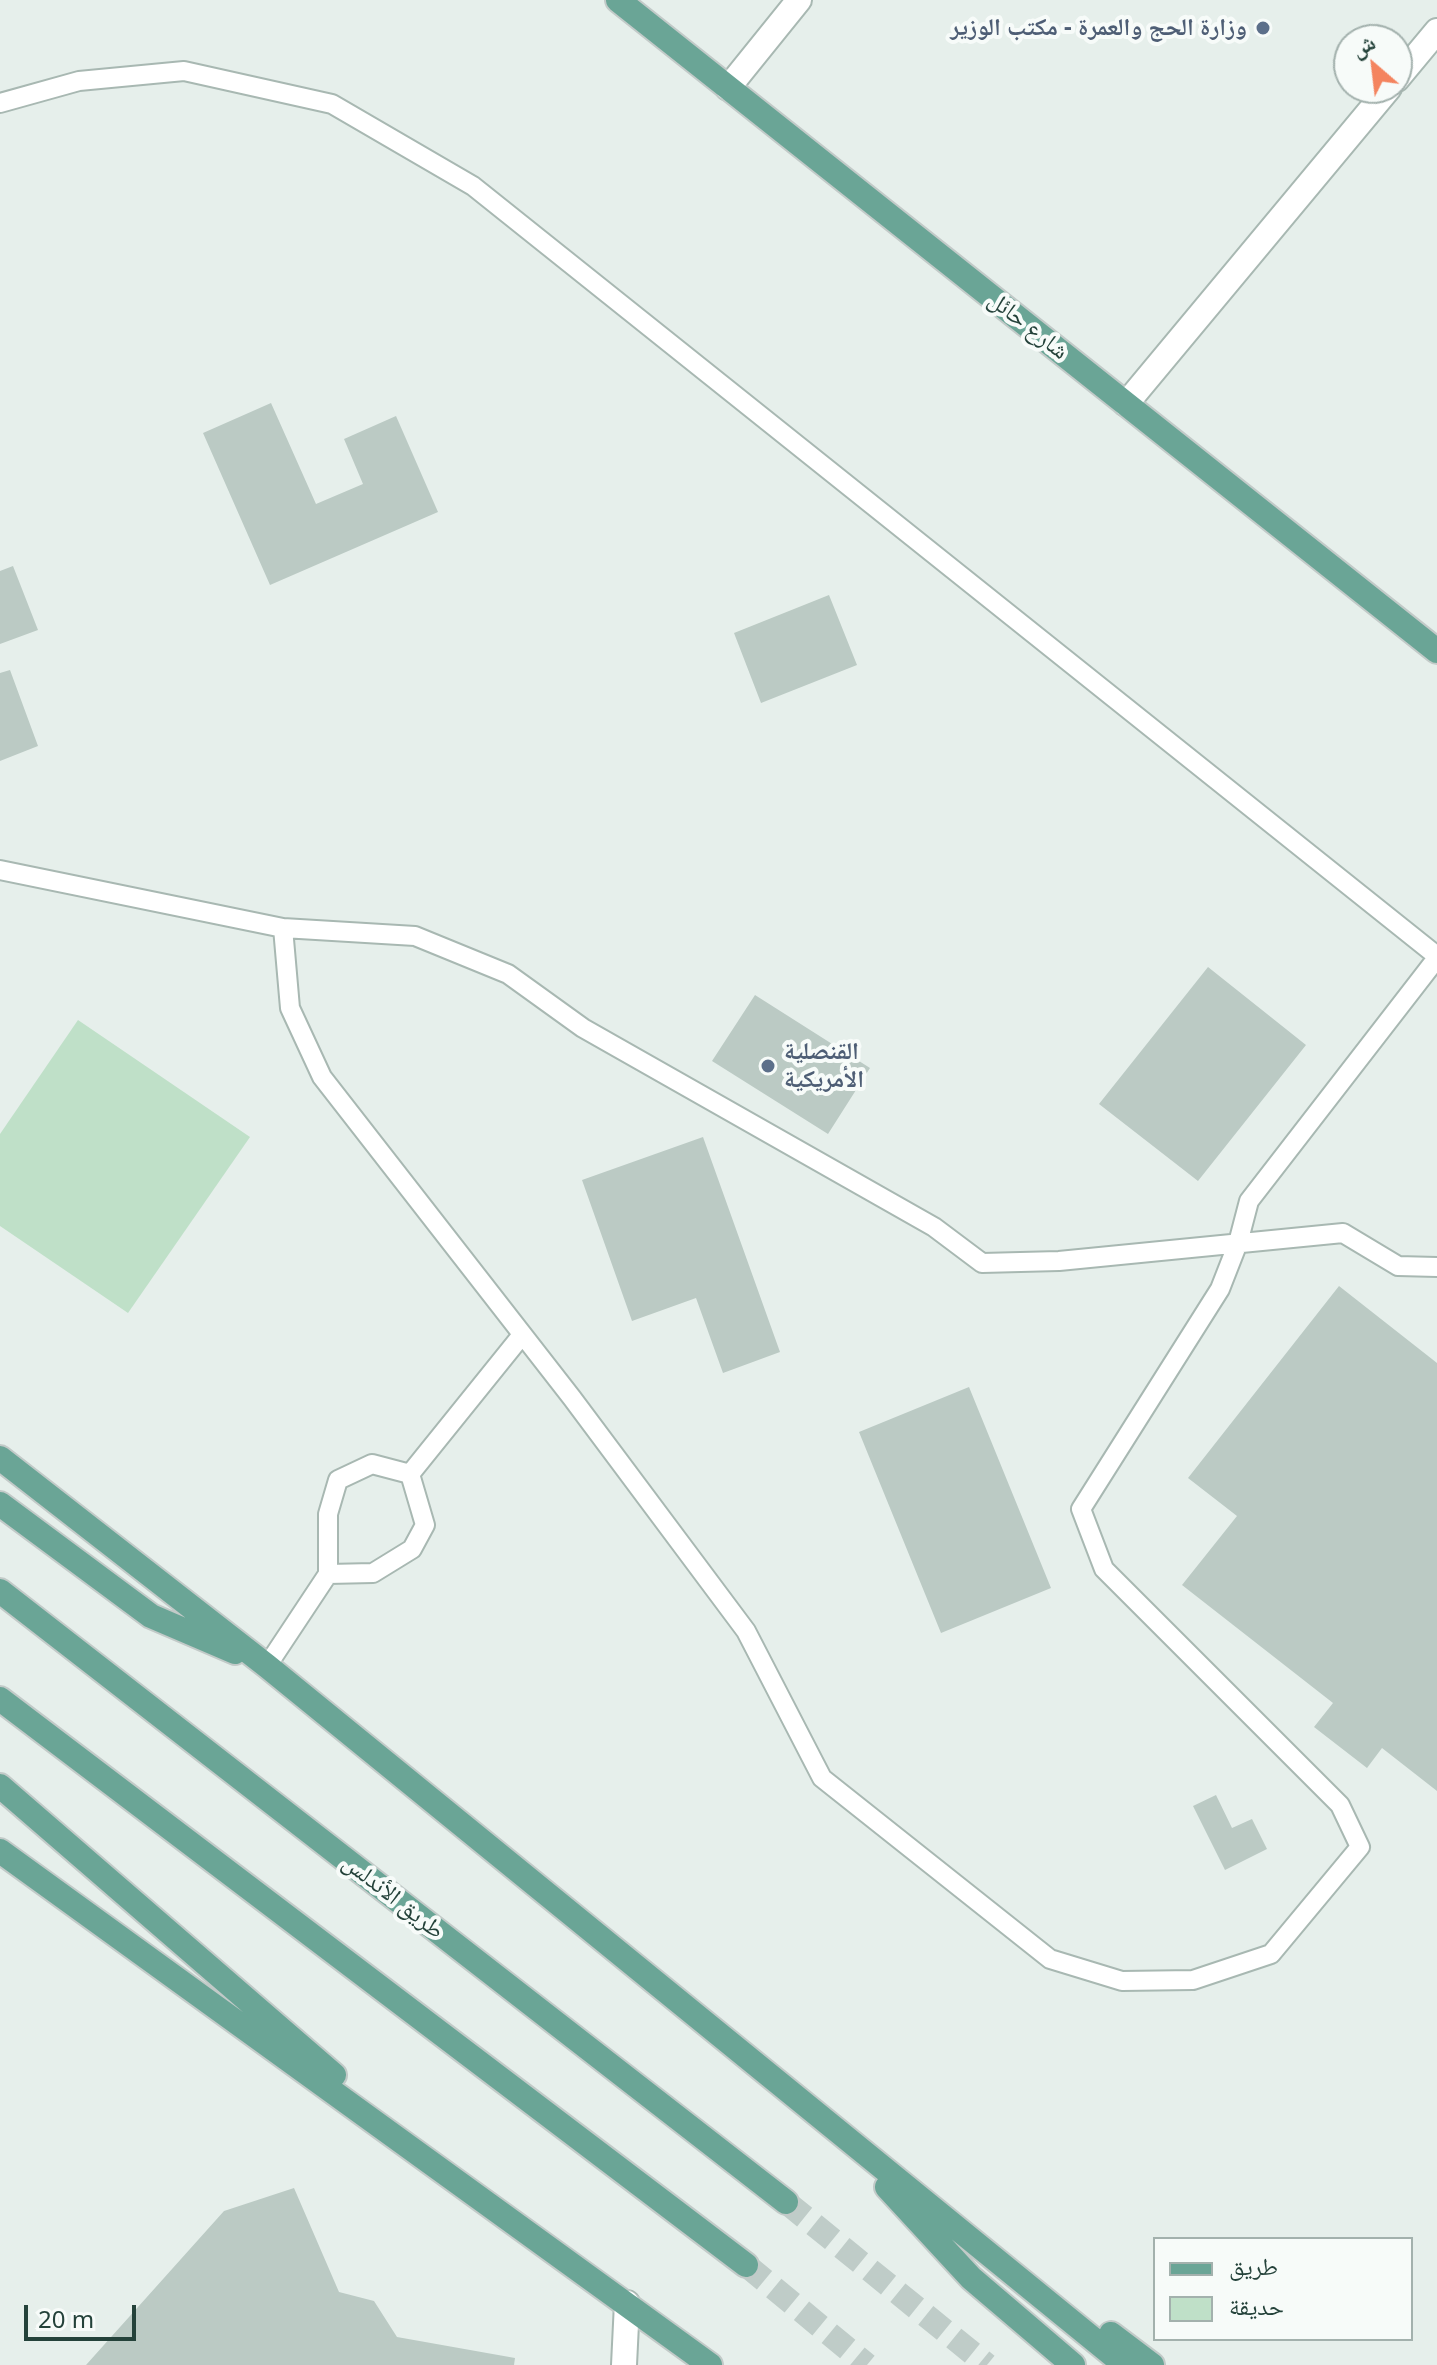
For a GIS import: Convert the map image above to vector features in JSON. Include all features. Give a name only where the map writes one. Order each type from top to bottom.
[{"type":"main road","name":"شارع حائل","points":[[618,0],[1437,651]]},
{"type":"main road","points":[[0,1458],[267,1666],[1125,2365]]},
{"type":"main road","points":[[0,1504],[151,1616],[267,1666]]},
{"type":"main road","name":"طريق الأندلس","points":[[0,1591],[786,2202]]},
{"type":"main road","points":[[0,1699],[746,2265]]},
{"type":"main road","points":[[0,1786],[452,2177]]},
{"type":"main road","points":[[0,1851],[710,2365]]},
{"type":"main road","points":[[830,2125],[971,2278],[1073,2365]]},
{"type":"main road","points":[[830,2125],[1152,2365]]},
{"type":"street","points":[[728,88],[799,0]]},
{"type":"street","points":[[1413,64],[1432,46]]},
{"type":"street","points":[[1126,404],[1376,104]]},
{"type":"street","points":[[624,2365],[627,2303]]},
{"type":"lane","points":[[0,103],[79,81],[184,71],[332,104],[473,186],[1437,957],[1249,1201],[1238,1243],[1220,1289],[1081,1509],[1104,1569],[1340,1805],[1360,1847],[1271,1954],[1193,1980],[1122,1981],[1050,1959],[822,1778],[746,1631],[322,1077],[290,1008],[283,928]]},
{"type":"lane","points":[[0,870],[283,928],[415,936],[508,974],[583,1028],[934,1227],[982,1263],[1059,1261],[1343,1233],[1398,1266],[1437,1267]]},
{"type":"lane","points":[[410,1474],[522,1335]]},
{"type":"lane","points":[[267,1666],[328,1574],[328,1514],[338,1480],[372,1464],[410,1474]]},
{"type":"lane","points":[[328,1574],[373,1573],[412,1549],[425,1525],[410,1474]]},
{"type":"green space","points":[[78,1020],[250,1137],[128,1313],[0,1226],[0,1134]]},
{"type":"building","points":[[271,403],[316,504],[363,484],[344,439],[396,416],[438,512],[270,585],[203,433]]},
{"type":"building","points":[[13,566],[38,630],[0,644],[0,571]]},
{"type":"building","points":[[829,595],[857,665],[761,703],[734,633]]},
{"type":"building","points":[[10,670],[38,746],[0,761],[0,673]]},
{"type":"building","points":[[1208,967],[1306,1045],[1198,1181],[1099,1104]]},
{"type":"building","points":[[755,995],[870,1068],[828,1134],[712,1061]]},
{"type":"building","points":[[703,1137],[780,1352],[723,1373],[696,1298],[632,1321],[582,1180]]},
{"type":"building","points":[[1339,1286],[1437,1363],[1437,1791],[1382,1748],[1367,1768],[1314,1727],[1333,1703],[1182,1585],[1237,1516],[1188,1478]]},
{"type":"building","points":[[969,1387],[1051,1588],[941,1633],[859,1432]]},
{"type":"building","points":[[1216,1795],[1232,1828],[1252,1819],[1267,1849],[1225,1870],[1193,1806]]},
{"type":"building","points":[[294,2188],[339,2292],[374,2301],[397,2337],[515,2358],[514,2365],[86,2365],[224,2211]]},
{"type":"tunnel","points":[[786,2202],[987,2365]]},
{"type":"tunnel","points":[[746,2265],[867,2365]]},
{"type":"place","name":"وزارة الحج والعمرة - مكتب الوزير","points":[[1263,28]]},
{"type":"place","name":"القنصلية الأمريكية","points":[[768,1066]]}]
